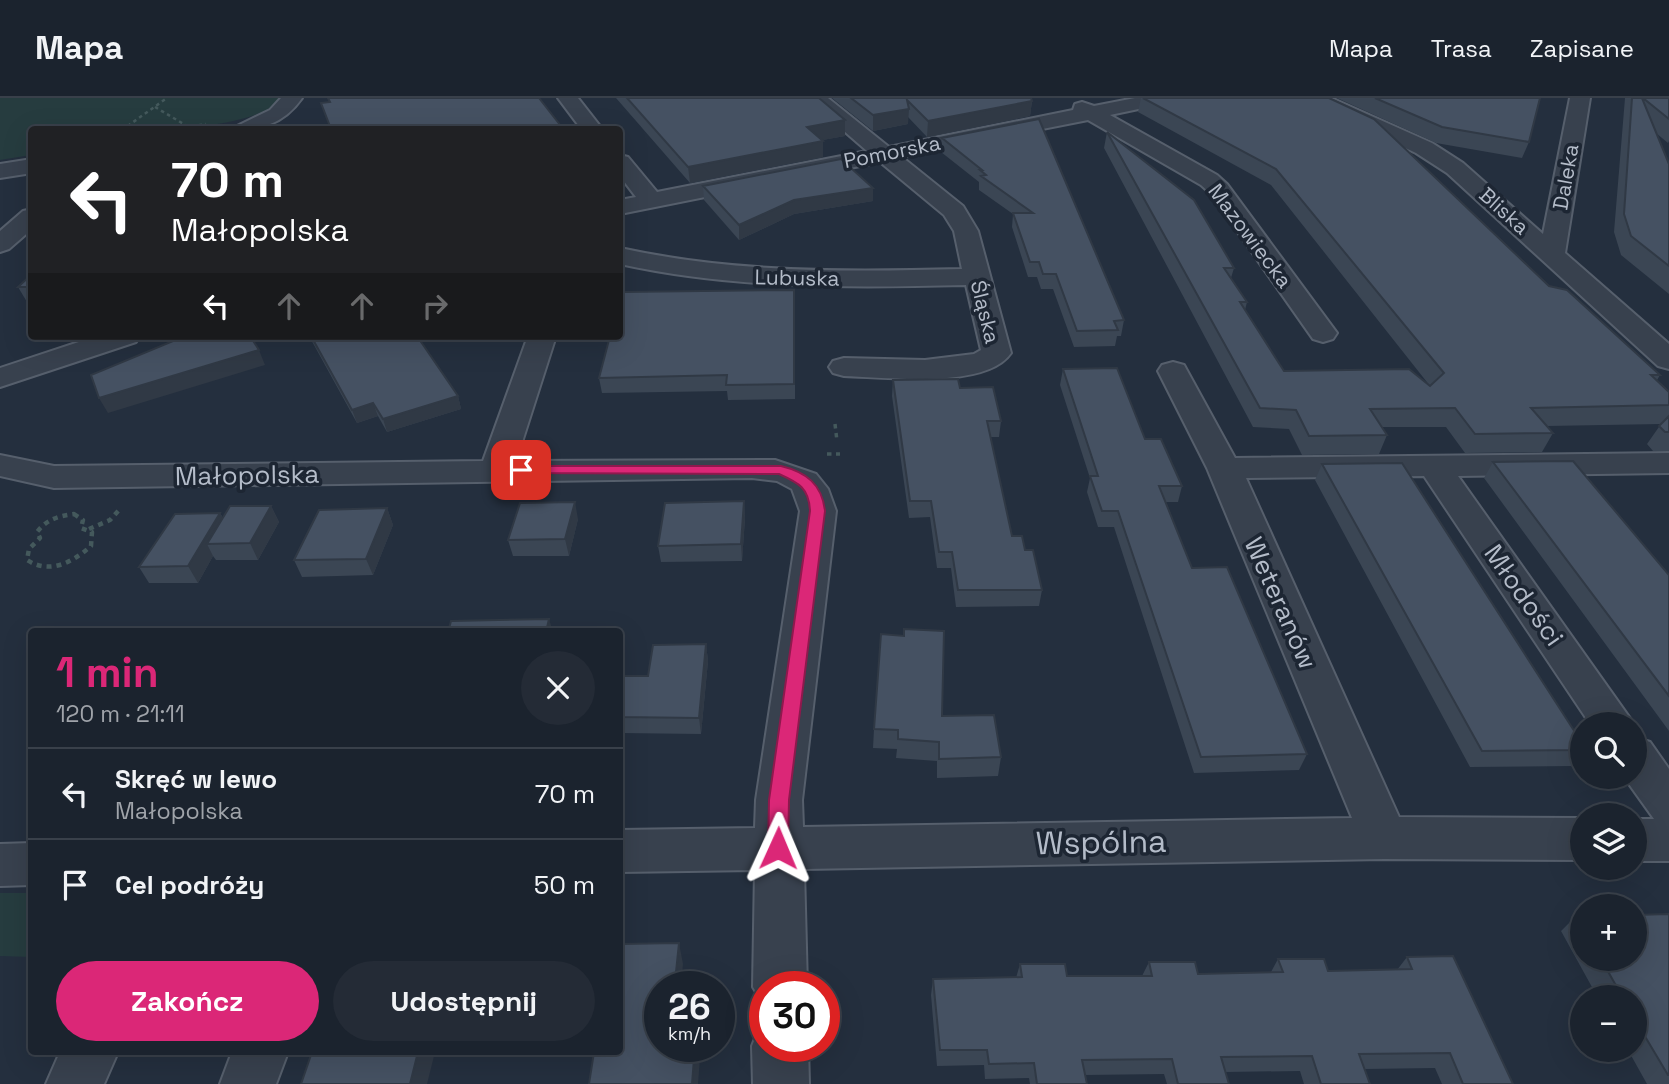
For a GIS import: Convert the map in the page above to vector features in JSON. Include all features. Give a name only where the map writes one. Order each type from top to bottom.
[{"type":"street","points":[[252,126],[264,122],[292,98]]},
{"type":"street","points":[[568,98],[590,126]]},
{"type":"street","name":"Śląska","points":[[816,98],[954,211],[965,231],[996,353],[989,360],[965,366],[844,367]]},
{"type":"street","name":"Mazowiecka","points":[[1065,98],[1209,180],[1219,189],[1323,333]]},
{"type":"street","name":"Pomorska","points":[[623,206],[1166,98]]},
{"type":"street","name":"Bliska","points":[[1315,98],[1439,156],[1490,198],[1669,360]]},
{"type":"street","name":"Daleka","points":[[1552,255],[1580,98]]},
{"type":"street","points":[[623,166],[650,199]]},
{"type":"street","points":[[0,171],[28,167]]},
{"type":"street","points":[[1490,198],[1530,207],[1562,204]]},
{"type":"street","points":[[0,244],[28,220]]},
{"type":"street","name":"Lubuska","points":[[623,257],[705,272],[770,280],[976,277]]},
{"type":"street","points":[[0,378],[114,340]]},
{"type":"street","points":[[496,471],[541,340]]},
{"type":"street","name":"Weteranów","points":[[1173,370],[1224,468],[1384,838]]},
{"type":"street","points":[[1224,468],[1669,463]]},
{"type":"street","name":"Małopolska","points":[[0,466],[54,477],[781,470],[805,480],[816,494],[818,511],[779,800],[780,971]]},
{"type":"street","name":"Młodości","points":[[1434,466],[1605,712]]},
{"type":"street","points":[[1647,774],[1669,805]]},
{"type":"street","name":"Wspólna","points":[[623,851],[1384,838],[1570,839]]},
{"type":"street","points":[[1647,840],[1669,840]]},
{"type":"street","points":[[0,865],[28,864]]},
{"type":"street","points":[[74,1084],[88,1055]]},
{"type":"street","points":[[248,1084],[259,1055]]},
{"type":"street","points":[[780,1062],[781,1084]]},
{"type":"path","points":[[128,126],[167,98]]},
{"type":"path","points":[[155,107],[186,126]]},
{"type":"path","points":[[835,424],[837,441]]},
{"type":"path","points":[[74,514],[83,520],[81,527],[92,532],[94,538],[82,555],[69,562],[46,567],[32,565],[27,560],[29,549],[40,538],[37,532],[47,521],[74,514]]},
{"type":"green space","points":[[0,98],[283,98],[264,111],[235,121],[201,126],[28,126],[28,155],[0,160]]},
{"type":"green space","points":[[0,893],[28,893],[28,957],[0,956]]},
{"type":"building","points":[[328,98],[539,98],[561,126],[330,126],[321,103],[330,102]]},
{"type":"building","points":[[627,98],[819,98],[845,120],[807,127],[823,141],[688,167]]},
{"type":"building","points":[[851,98],[1031,98],[1032,101],[928,121],[907,100],[909,109],[873,115]]},
{"type":"building","points":[[1143,98],[1329,98],[1374,119],[1549,286],[1567,290],[1660,375],[1651,375],[1669,392],[1669,405],[1531,408],[1553,433],[1475,434],[1455,408],[1370,409],[1387,435],[1309,436],[1296,410],[1260,408],[1107,132],[1194,200],[1234,268],[1224,268],[1247,302],[1240,302],[1284,371],[1409,369],[1430,386],[1444,373],[1276,169]]},
{"type":"building","points":[[1375,98],[1540,98],[1529,142],[1442,127]]},
{"type":"building","points":[[1632,98],[1642,98],[1669,164],[1669,266],[1631,236],[1624,214]]},
{"type":"building","points":[[1643,98],[1669,98],[1669,119]]},
{"type":"building","points":[[1039,119],[1124,320],[1114,321],[1118,330],[1077,331],[1056,274],[1043,274],[1039,262],[1030,262],[1013,213],[1033,213],[981,176],[986,175],[942,138]]},
{"type":"building","points":[[841,159],[873,188],[794,200],[739,225],[703,186]]},
{"type":"building","points":[[28,278],[28,287],[18,287]]},
{"type":"building","points":[[794,290],[794,384],[726,385],[727,375],[599,378],[609,340],[623,340],[623,292]]},
{"type":"building","points":[[175,340],[253,340],[259,350],[99,398],[91,375]]},
{"type":"building","points":[[313,340],[420,340],[458,396],[383,419],[373,403],[352,410]]},
{"type":"building","points":[[1117,368],[1145,439],[1161,439],[1182,486],[1159,486],[1192,568],[1227,567],[1307,754],[1201,757],[1118,511],[1102,511],[1090,476],[1098,476],[1063,369]]},
{"type":"building","points":[[958,379],[960,388],[993,387],[1001,421],[987,421],[1012,536],[1022,536],[1025,550],[1033,550],[1042,590],[958,590],[952,552],[939,552],[931,501],[910,501],[893,380]]},
{"type":"building","points":[[1669,416],[1669,432],[1665,432],[1659,426]]},
{"type":"building","points":[[1573,461],[1669,575],[1669,696],[1493,462]]},
{"type":"building","points":[[1402,463],[1570,724],[1570,750],[1482,751],[1322,464]]},
{"type":"building","points":[[744,501],[741,544],[658,546],[665,503]]},
{"type":"building","points":[[575,502],[565,539],[508,540],[520,503]]},
{"type":"building","points":[[230,506],[271,506],[250,543],[207,544]]},
{"type":"building","points":[[387,508],[366,559],[294,560],[319,510]]},
{"type":"building","points":[[220,513],[188,566],[139,567],[175,514]]},
{"type":"building","points":[[549,619],[547,628],[449,628],[451,621]]},
{"type":"building","points":[[904,629],[944,631],[942,716],[994,715],[1001,757],[939,759],[939,742],[898,739],[898,730],[874,729],[881,634],[904,636]]},
{"type":"building","points":[[706,644],[699,718],[623,717],[623,676],[648,676],[653,645]]},
{"type":"building","points":[[1669,914],[1669,1075],[1647,1040],[1647,985],[1616,985],[1608,971],[1647,971],[1647,915]]},
{"type":"building","points":[[679,943],[676,971],[644,971],[644,1062],[694,1062],[692,1084],[589,1084],[594,1055],[623,1055],[623,944]]},
{"type":"building","points":[[1453,956],[1513,1084],[1463,1084],[1450,1053],[1359,1054],[1370,1084],[1321,1084],[1312,1056],[1221,1057],[1229,1084],[1178,1084],[1172,1059],[1082,1060],[1087,1084],[1037,1084],[1034,1063],[989,1064],[987,1050],[940,1050],[933,979],[1022,977],[1020,964],[1065,964],[1067,976],[1152,976],[1149,962],[1195,962],[1198,974],[1283,972],[1278,959],[1324,959],[1328,971],[1412,969],[1407,957]]},
{"type":"building","points":[[311,1055],[417,1055],[410,1084],[301,1084]]},
{"type":"route","points":[[521,470],[781,470],[805,480],[816,494],[818,511],[779,800],[778,848]]}]
